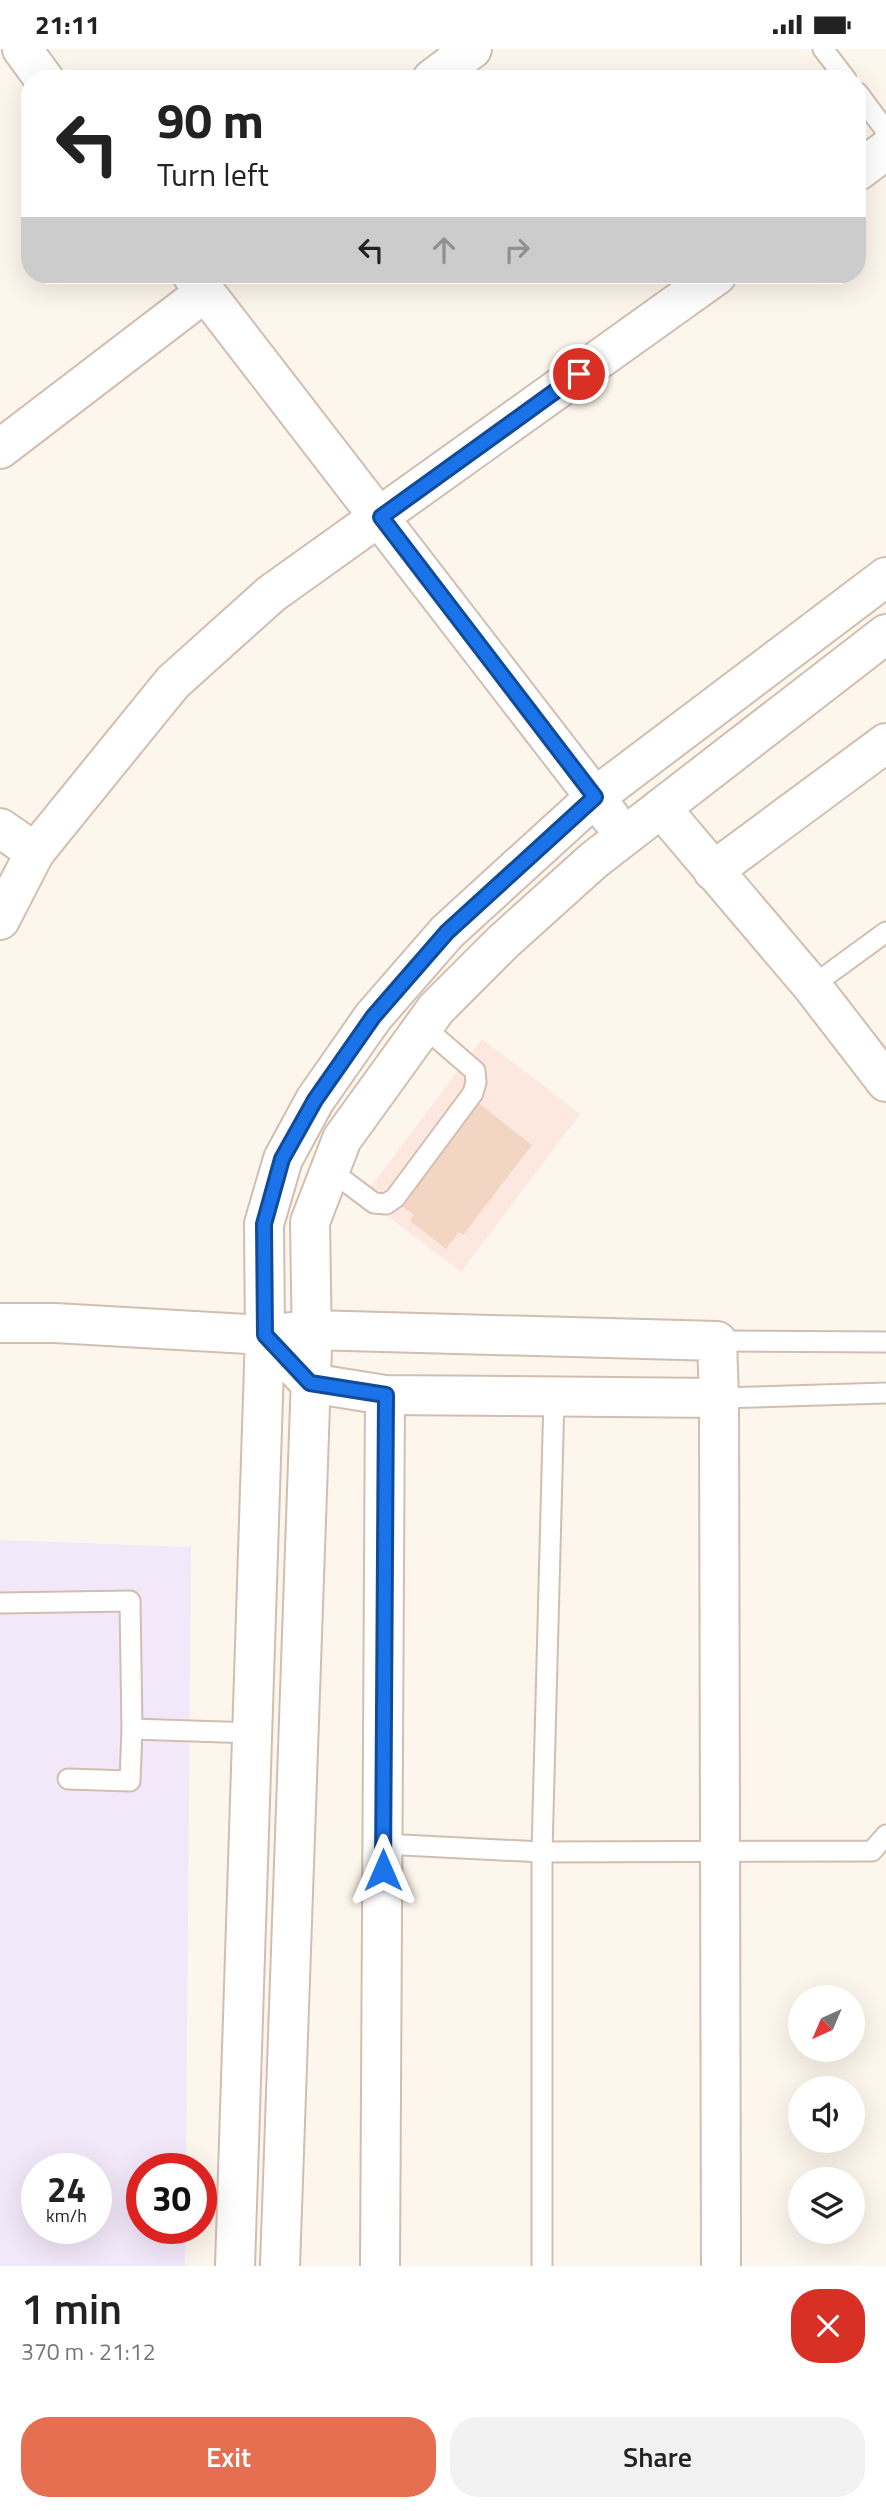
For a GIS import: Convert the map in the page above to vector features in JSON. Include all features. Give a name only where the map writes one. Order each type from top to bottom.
[{"type":"street","points":[[22,49],[37,70]]},
{"type":"street","points":[[444,70],[472,49]]},
{"type":"street","points":[[866,165],[886,151]]},
{"type":"street","points":[[0,449],[198,284],[381,517],[624,837]]},
{"type":"street","points":[[0,920],[35,852],[173,682],[271,594],[705,284]]},
{"type":"street","points":[[235,2266],[265,1335],[264,1224],[282,1159],[315,1100],[373,1017],[447,932],[595,797],[886,577]]},
{"type":"street","points":[[280,2266],[310,1383],[310,1222],[342,1139],[436,1009],[503,942],[594,860],[886,634]]},
{"type":"street","points":[[713,871],[886,743]]},
{"type":"street","points":[[661,808],[812,986],[886,1081]]},
{"type":"street","points":[[0,828],[35,852]]},
{"type":"street","points":[[0,1323],[55,1323],[265,1335],[311,1330],[717,1341],[721,2266]]},
{"type":"street","points":[[265,1335],[310,1383],[386,1395],[719,1398]]},
{"type":"street","points":[[380,2266],[386,1395]]},
{"type":"lane","points":[[823,49],[839,70]]},
{"type":"lane","points":[[866,104],[886,131]]},
{"type":"lane","points":[[812,986],[886,932]]},
{"type":"lane","points":[[330,1170],[374,1203],[386,1204],[395,1198],[473,1093],[475,1071],[423,1026]]},
{"type":"lane","points":[[717,1341],[886,1342]]},
{"type":"lane","points":[[719,1398],[886,1393]]},
{"type":"lane","points":[[541,2266],[542,1852],[554,1397]]},
{"type":"lane","points":[[0,1603],[130,1601],[130,1781],[68,1779]]},
{"type":"lane","points":[[132,1729],[253,1733]]},
{"type":"lane","points":[[383,1844],[542,1852],[872,1851],[886,1835]]},
{"type":"shaded area","points":[[482,1039],[580,1114],[461,1272],[363,1197]]},
{"type":"shaded area","points":[[0,1540],[191,1547],[186,2153],[126,2153],[126,2244],[186,2244],[185,2266],[0,2266]]},
{"type":"building","points":[[473,1099],[532,1145],[463,1235],[459,1232],[446,1249],[410,1221],[414,1215],[403,1207],[412,1195],[404,1189]]},
{"type":"route","points":[[383,1870],[386,1395],[310,1383],[265,1335],[264,1224],[282,1159],[315,1100],[373,1017],[447,932],[595,797],[381,517],[579,374]]}]
